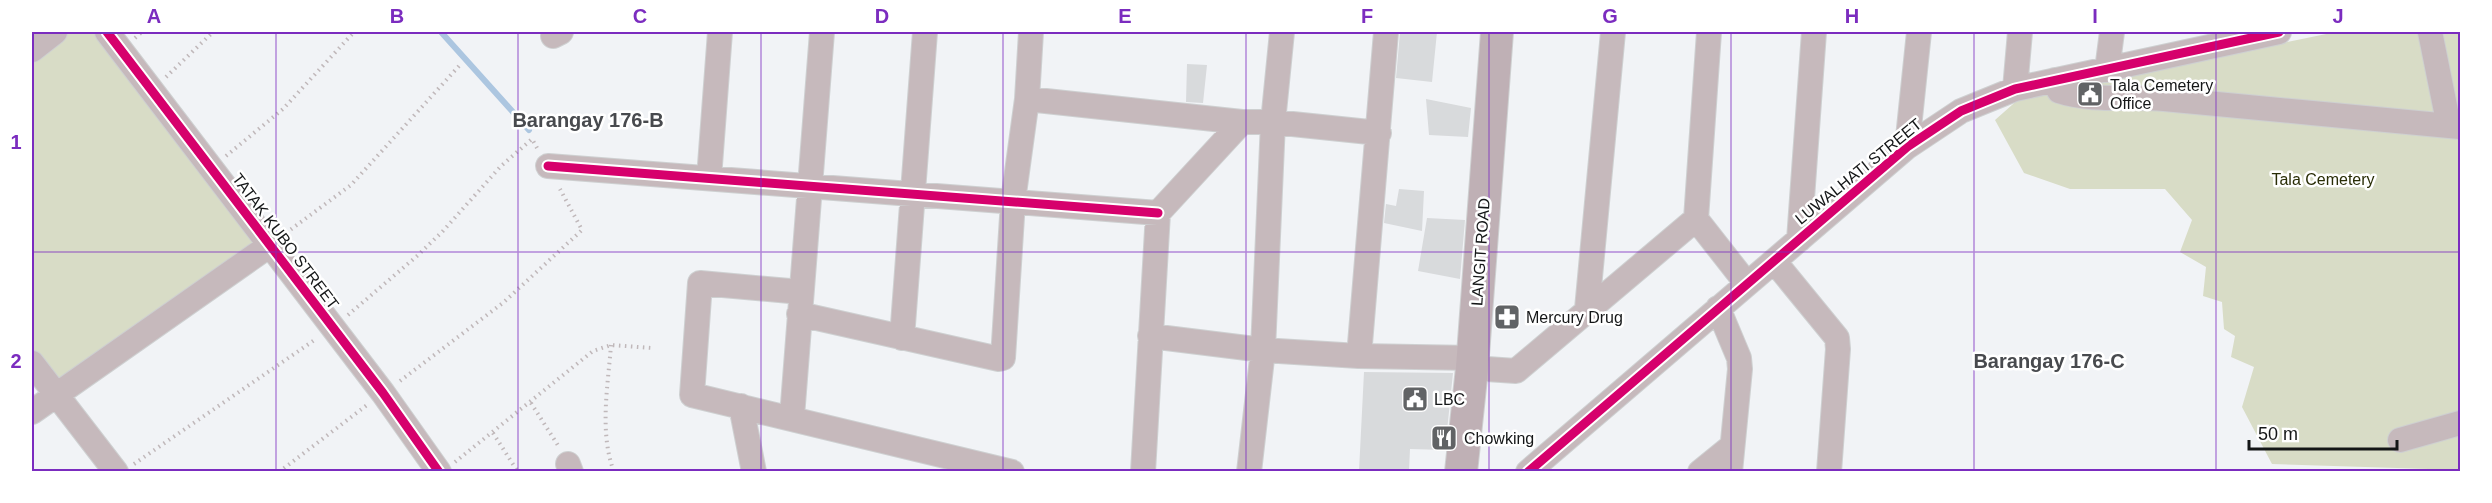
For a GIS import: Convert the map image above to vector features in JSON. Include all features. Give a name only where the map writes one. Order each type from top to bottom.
[{"type":"main road","name":"LANGIT ROAD","points":[[1461,471],[1472,363],[1497,32]]},
{"type":"street","points":[[32,50],[55,32]]},
{"type":"street","name":"TATAK KUBO STREET","points":[[107,32],[382,393],[443,469]]},
{"type":"street","points":[[709,178],[720,32]]},
{"type":"street","points":[[792,417],[808,186],[822,32]]},
{"type":"street","points":[[902,338],[925,32]]},
{"type":"street","points":[[1012,471],[692,394],[700,283],[800,303],[902,338],[999,359],[1003,357],[1013,201],[1027,99],[1031,32]]},
{"type":"street","points":[[1249,471],[1263,350],[1273,122],[1282,32]]},
{"type":"street","points":[[1359,356],[1386,32]]},
{"type":"street","points":[[1587,309],[1614,32]]},
{"type":"street","points":[[1709,32],[1696,219],[1747,284]]},
{"type":"street","points":[[1799,240],[1814,32]]},
{"type":"street","points":[[1907,147],[1919,32]]},
{"type":"street","points":[[2015,89],[2019,32]]},
{"type":"street","points":[[2108,70],[2112,32]]},
{"type":"street","name":"LUWALHATI STREET","points":[[1528,471],[1907,147],[1961,111],[2015,89],[2108,70],[2223,38],[2279,32]]},
{"type":"street","points":[[2055,80],[2059,91],[2076,97],[2144,97],[2455,127],[2430,32]]},
{"type":"street","points":[[1027,99],[1242,122],[1273,122],[1379,133]]},
{"type":"street","points":[[1143,471],[1158,213],[1242,122]]},
{"type":"street","points":[[548,166],[1158,213]]},
{"type":"street","points":[[1150,336],[1263,350],[1472,363],[1516,371],[1696,219]]},
{"type":"street","points":[[32,412],[270,244]]},
{"type":"street","points":[[1774,261],[1837,338],[1829,471]]},
{"type":"street","points":[[1718,308],[1739,358],[1740,369],[1731,471]]},
{"type":"street","points":[[32,363],[56,394],[124,468]]},
{"type":"street","points":[[741,406],[754,471]]},
{"type":"street","points":[[2400,440],[2460,423]]},
{"type":"street","points":[[1700,471],[1732,446]]},
{"type":"path","points":[[151,90],[213,32]]},
{"type":"path","points":[[211,168],[283,109],[354,32]]},
{"type":"path","points":[[270,244],[351,185],[459,66]]},
{"type":"path","points":[[124,468],[333,328],[417,256],[443,231],[501,166],[532,139]]},
{"type":"path","points":[[279,471],[504,302],[582,230]]},
{"type":"path","points":[[443,469],[493,433],[593,351],[611,345],[652,348]]},
{"type":"path","points":[[611,345],[606,409],[607,442],[614,471]]},
{"type":"path","points":[[531,403],[570,468]]},
{"type":"path","points":[[493,433],[518,471]]},
{"type":"green space","points":[[70,32],[94,32],[258,246],[56,386],[32,355],[32,62]]},
{"type":"green space","name":"Tala Cemetery","points":[[2336,32],[2460,32],[2460,470],[2272,464],[2242,407],[2254,367],[2231,357],[2235,336],[2224,329],[2222,302],[2203,296],[2206,267],[2180,252],[2192,220],[2165,189],[2070,189],[2024,173],[1995,120],[2021,97]]},
{"type":"building","points":[[1400,32],[1437,32],[1432,82],[1396,78]]},
{"type":"building","points":[[1187,64],[1207,65],[1203,103],[1186,102]]},
{"type":"building","points":[[1426,99],[1471,108],[1468,137],[1429,135]]},
{"type":"building","points":[[1399,189],[1424,191],[1422,231],[1384,223],[1386,204],[1396,206]]},
{"type":"building","points":[[1427,218],[1465,220],[1460,279],[1418,271]]},
{"type":"building","points":[[1364,372],[1453,373],[1445,450],[1410,449],[1409,471],[1359,471]]},
{"type":"waterway","points":[[441,32],[529,130]]},
{"type":"cycle path","points":[[107,32],[383,393],[439,472]]},
{"type":"cycle path","points":[[1528,472],[1907,147],[1961,111],[2015,89],[2279,32]]},
{"type":"cycle path","points":[[548,166],[1158,213]]},
{"type":"place","name":"Tala Cemetery Office","points":[[2090,94]]},
{"type":"place","name":"Mercury Drug","points":[[1507,317]]},
{"type":"place","name":"LBC","points":[[1415,399]]},
{"type":"place","name":"Chowking","points":[[1444,438]]},
{"type":"district","name":"Barangay 176-B","points":[[588,120]]},
{"type":"district","name":"Barangay 176-C","points":[[2049,361]]}]
